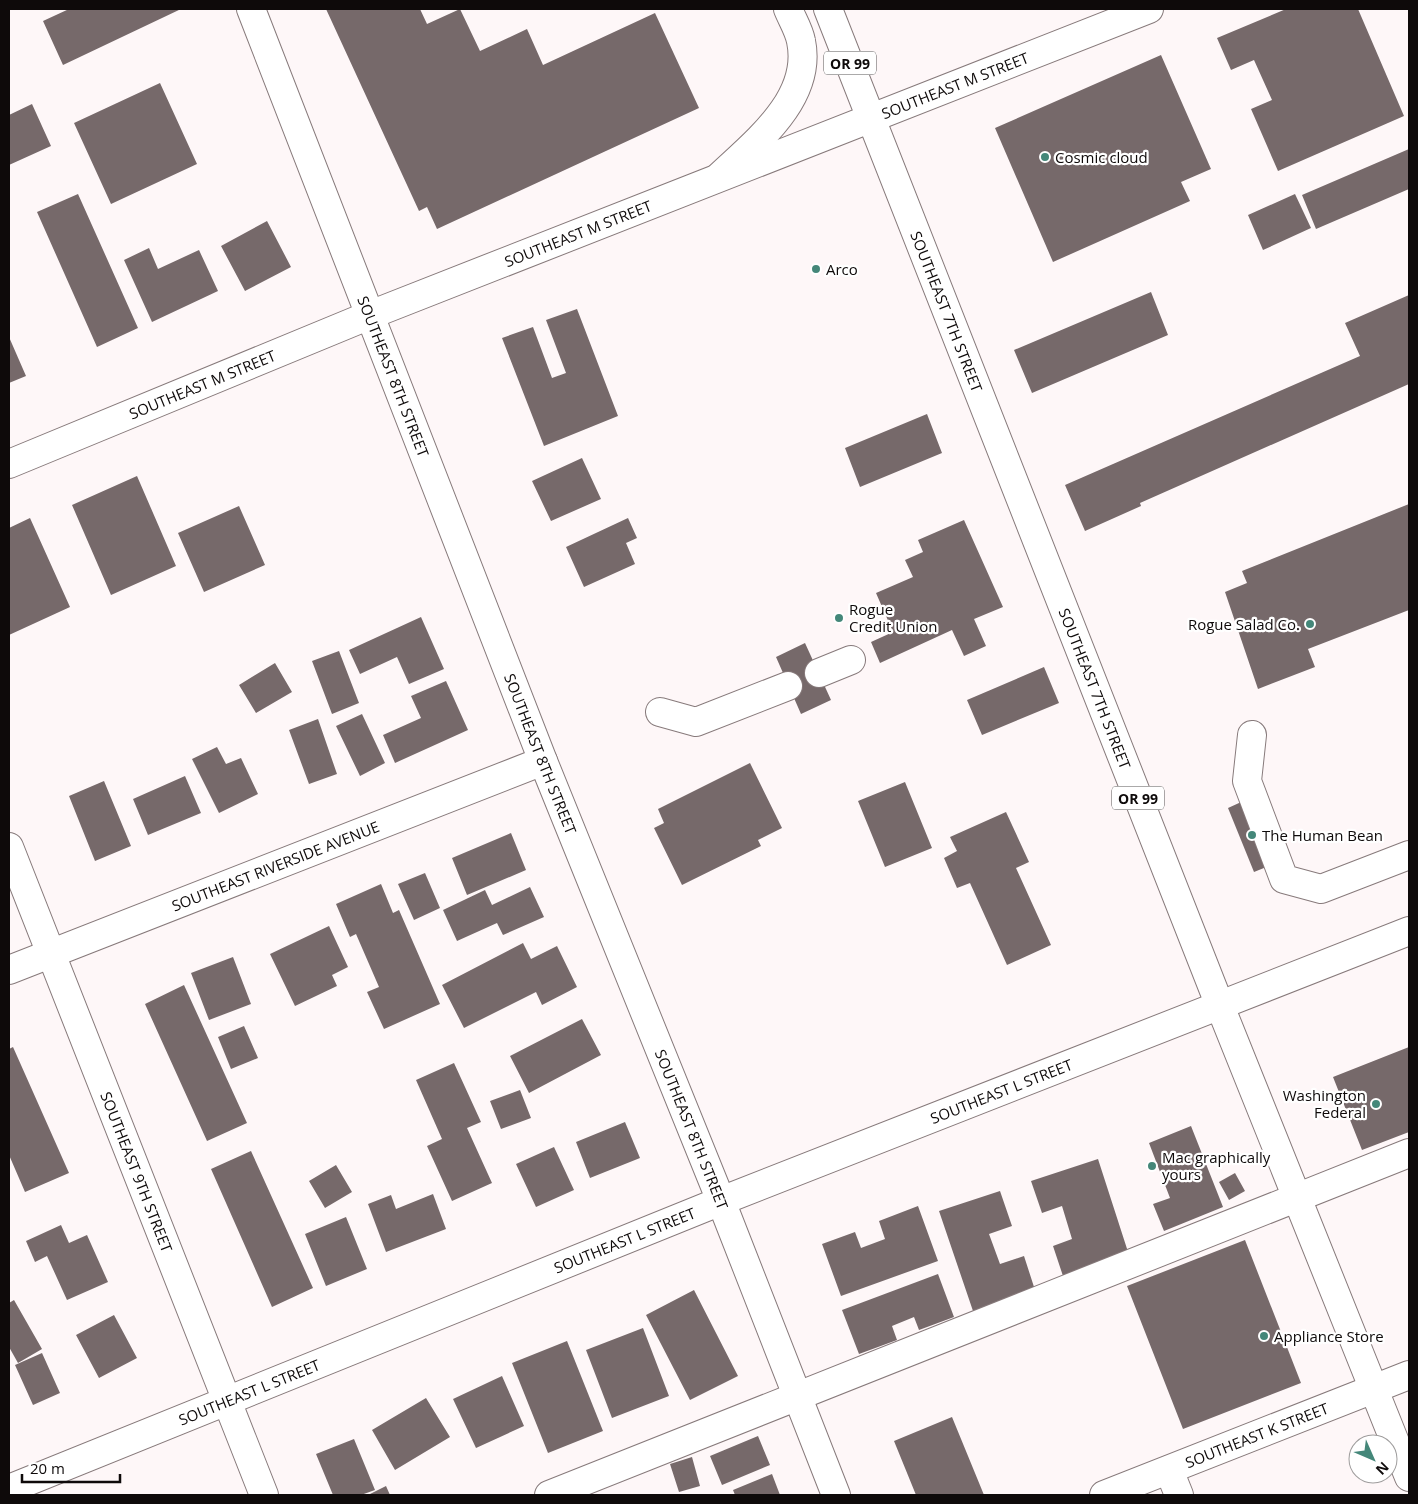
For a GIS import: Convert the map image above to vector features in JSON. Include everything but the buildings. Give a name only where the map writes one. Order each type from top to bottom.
[{"type":"main road","name":"SOUTHEAST 8TH STREET","points":[[251,9],[542,761],[721,1201],[836,1495]]},
{"type":"main road","points":[[720,176],[776,122],[792,95],[802,68],[801,41],[788,9]]},
{"type":"main road","name":"SOUTHEAST 7TH STREET","points":[[828,9],[1220,1006],[1375,1389],[1409,1478]]},
{"type":"main road","name":"SOUTHEAST M STREET","points":[[9,464],[370,315],[871,116],[1149,9]]},
{"type":"main road","points":[[818,674],[851,660]]},
{"type":"main road","points":[[660,712],[696,722],[788,686]]},
{"type":"main road","points":[[1252,735],[1247,781],[1284,879],[1321,889],[1409,854]]},
{"type":"main road","name":"SOUTHEAST RIVERSIDE AVENUE","points":[[9,970],[542,761]]},
{"type":"main road","name":"SOUTHEAST 9TH STREET","points":[[9,847],[264,1495]]},
{"type":"main road","name":"SOUTHEAST L STREET","points":[[9,1489],[721,1201],[1409,931]]},
{"type":"main road","points":[[549,1495],[1409,1153]]},
{"type":"main road","name":"SOUTHEAST K STREET","points":[[1104,1495],[1409,1375]]},
{"type":"main road","points":[[1169,1470],[1179,1495]]},
{"type":"place","name":"Cosmic cloud","points":[[1045,157]]},
{"type":"place","name":"Arco","points":[[816,269]]},
{"type":"place","name":"Rogue Credit Union","points":[[839,618]]},
{"type":"place","name":"Rogue Salad Co.","points":[[1310,624]]},
{"type":"place","name":"The Human Bean","points":[[1252,835]]},
{"type":"place","name":"Washington Federal","points":[[1376,1104]]},
{"type":"place","name":"Mac graphically yours","points":[[1152,1166]]},
{"type":"place","name":"Appliance Store","points":[[1264,1336]]}]
